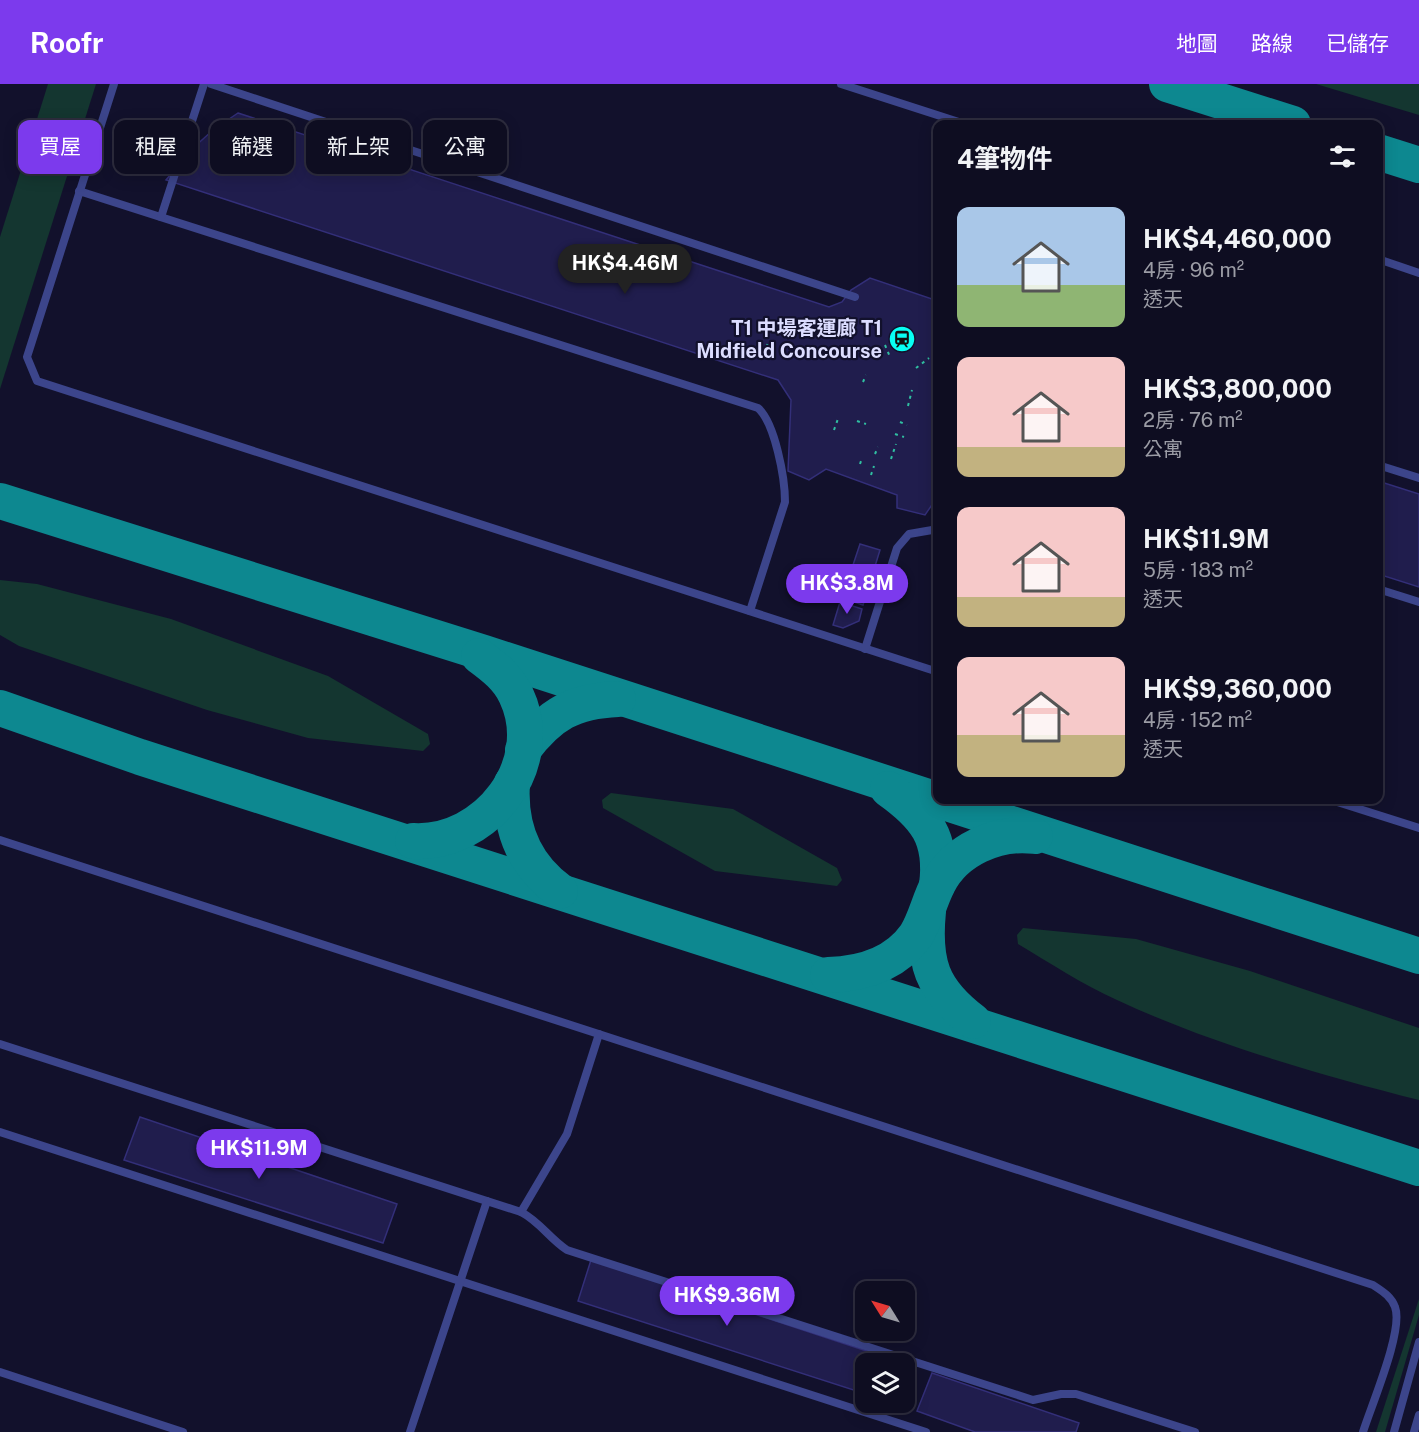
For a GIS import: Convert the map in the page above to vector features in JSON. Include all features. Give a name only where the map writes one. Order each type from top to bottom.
[{"type":"lane","points":[[114,84],[27,357],[37,381],[933,670]]},
{"type":"lane","points":[[161,217],[204,84]]},
{"type":"lane","points":[[211,84],[855,297]]},
{"type":"lane","points":[[841,84],[954,120]]},
{"type":"lane","points":[[79,191],[758,408],[767,416],[785,486],[785,502],[750,611]]},
{"type":"lane","points":[[1383,261],[1419,273]]},
{"type":"lane","points":[[1383,467],[1419,478]]},
{"type":"lane","points":[[865,649],[897,548],[909,534],[933,530]]},
{"type":"lane","points":[[1383,591],[1419,602]]},
{"type":"lane","points":[[1344,804],[1419,828]]},
{"type":"lane","points":[[0,840],[1373,1285],[1387,1294],[1395,1307],[1398,1327],[1363,1432]]},
{"type":"lane","points":[[521,1212],[567,1134],[599,1034]]},
{"type":"lane","points":[[0,1044],[521,1212],[541,1224],[551,1238],[567,1250],[1033,1400],[1076,1394],[1195,1432]]},
{"type":"lane","points":[[0,1132],[926,1432]]},
{"type":"lane","points":[[410,1432],[487,1201]]},
{"type":"lane","points":[[1394,1432],[1419,1342]]},
{"type":"lane","points":[[0,1372],[183,1432]]},
{"type":"lane","points":[[1414,1432],[1419,1415]]},
{"type":"path","points":[[731,322],[739,325]]},
{"type":"path","points":[[764,354],[768,343]]},
{"type":"path","points":[[885,345],[890,357]]},
{"type":"path","points":[[916,368],[929,358]]},
{"type":"path","points":[[863,382],[866,375]]},
{"type":"path","points":[[908,405],[912,390]]},
{"type":"path","points":[[834,430],[839,416]]},
{"type":"path","points":[[857,421],[866,424]]},
{"type":"path","points":[[900,422],[906,424]]},
{"type":"path","points":[[895,434],[904,436]]},
{"type":"path","points":[[891,459],[896,444]]},
{"type":"path","points":[[875,454],[878,447]]},
{"type":"path","points":[[860,464],[862,458]]},
{"type":"path","points":[[870,475],[874,466]]},
{"type":"green space","points":[[48,84],[96,84],[85,120],[37,120]]},
{"type":"green space","points":[[1316,84],[1419,84],[1419,115]]},
{"type":"green space","points":[[20,174],[68,174],[0,389],[0,237]]},
{"type":"green space","points":[[0,580],[37,584],[171,619],[328,676],[428,734],[430,744],[423,751],[308,738],[207,710],[19,646],[0,635]]},
{"type":"green space","points":[[611,793],[733,809],[837,868],[842,880],[837,886],[715,871],[603,808],[602,800]]},
{"type":"green space","points":[[1023,928],[1136,939],[1250,971],[1419,1028],[1419,1100],[1265,1057],[1152,1016],[1092,988],[1018,944],[1017,935]]},
{"type":"green space","points":[[1419,1299],[1419,1315],[1385,1432],[1376,1432]]},
{"type":"building","name":"T1 中場客運廊 T1 Midfield Concourse","points":[[238,113],[259,120],[228,120]]},
{"type":"building","name":"T1 中場客運廊 T1 Midfield Concourse","points":[[294,131],[306,135],[306,174],[411,174],[411,170],[829,307],[842,302],[851,290],[870,278],[933,299],[933,503],[925,515],[897,508],[897,495],[826,469],[809,480],[788,471],[791,400],[778,380],[166,180],[171,174],[198,174],[198,144],[210,133],[210,174],[294,174]]},
{"type":"building","points":[[1383,483],[1419,494],[1419,587],[1383,576]]},
{"type":"building","points":[[860,544],[880,550],[863,605],[842,598]]},
{"type":"building","points":[[840,602],[862,609],[859,621],[843,628],[833,625]]},
{"type":"building","points":[[140,1117],[397,1204],[383,1243],[124,1160]]},
{"type":"building","points":[[591,1260],[873,1353],[855,1353],[855,1390],[578,1301]]},
{"type":"building","points":[[932,1373],[1079,1423],[1076,1432],[975,1432],[917,1411]]},
{"type":"taxiway","points":[[1167,84],[1280,120]]},
{"type":"taxiway","points":[[1383,154],[1419,165]]},
{"type":"taxiway","points":[[0,501],[484,653],[933,799]]},
{"type":"taxiway","points":[[413,841],[440,839],[465,830],[486,815],[504,796],[517,773],[524,748],[524,722],[516,695],[505,678],[479,656]]},
{"type":"taxiway","points":[[523,750],[543,727],[564,712],[588,703],[618,699]]},
{"type":"taxiway","points":[[0,708],[140,757],[1419,1168]]},
{"type":"taxiway","points":[[512,783],[513,815],[521,843],[536,869],[560,891]]},
{"type":"taxiway","points":[[888,789],[913,809],[929,830],[937,854],[937,885]]},
{"type":"taxiway","points":[[950,804],[1419,956]]},
{"type":"taxiway","points":[[828,975],[865,970],[888,961],[898,954],[916,935],[945,872],[966,853],[992,840],[1021,835],[1035,836]]},
{"type":"taxiway","points":[[928,911],[927,945],[933,973],[939,986],[948,997],[973,1021]]},
{"type":"place","name":"T1 中場客運廊 T1 Midfield Concourse","points":[[902,339]]}]
